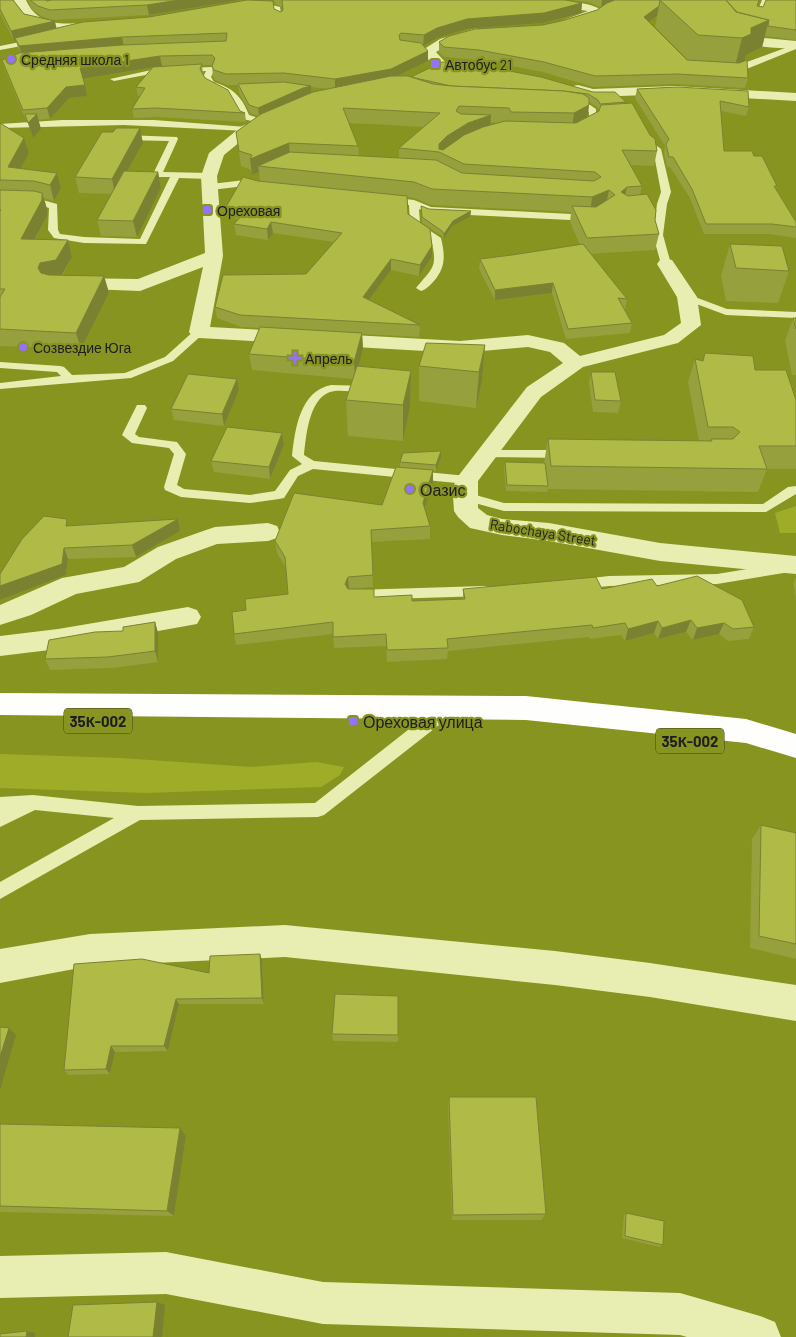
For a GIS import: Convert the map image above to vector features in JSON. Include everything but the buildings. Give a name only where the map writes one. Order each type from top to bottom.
[{"type":"highway","points":[[0,704],[526,708],[746,731],[796,746]]},
{"type":"highway","name":"35К-002","points":[[0,721],[433,720],[583,727],[754,749],[796,760]]},
{"type":"street","points":[[20,0],[27,14],[36,21],[51,25],[93,27],[117,24]]},
{"type":"street","points":[[540,0],[589,7],[601,11],[552,27]]},
{"type":"street","points":[[241,6],[262,1]]},
{"type":"street","points":[[719,15],[735,35],[750,40],[796,46]]},
{"type":"street","points":[[431,59],[435,45],[452,38],[488,31]]},
{"type":"street","points":[[568,86],[592,93],[675,90],[796,97]]},
{"type":"street","points":[[618,93],[634,108]]},
{"type":"street","points":[[288,110],[254,126],[217,153],[210,181],[214,256],[199,332],[460,347],[528,341],[558,347],[576,363]]},
{"type":"street","points":[[647,133],[657,149]]},
{"type":"street","points":[[54,284],[140,285],[214,256]]},
{"type":"street","points":[[466,488],[487,454],[534,392],[576,363],[671,339],[691,325],[687,297],[666,264]]},
{"type":"street","name":"Rabochaya Street","points":[[466,488],[466,511],[479,522],[502,527],[549,532],[660,552],[796,565]]},
{"type":"street","points":[[0,615],[22,608],[71,585],[130,575],[167,553],[215,536],[268,532]]},
{"type":"street","points":[[0,646],[58,639],[188,617]]},
{"type":"street","points":[[0,966],[90,950],[285,941],[555,968],[660,981],[796,1003]]},
{"type":"street","points":[[0,1277],[166,1273],[324,1303],[680,1314],[760,1337]]},
{"type":"lane","points":[[758,14],[764,0]]},
{"type":"lane","points":[[262,1],[278,8],[280,19]]},
{"type":"lane","points":[[58,34],[93,27]]},
{"type":"lane","points":[[0,49],[40,40]]},
{"type":"lane","points":[[717,69],[736,70],[796,46]]},
{"type":"lane","points":[[0,49],[10,56]]},
{"type":"lane","points":[[114,79],[156,71],[211,69],[207,77],[210,84],[228,89],[238,89]]},
{"type":"lane","points":[[228,89],[239,99],[246,117],[254,126]]},
{"type":"lane","points":[[562,102],[584,105],[594,111],[597,116],[593,122],[574,133]]},
{"type":"lane","points":[[0,126],[181,123],[254,126]]},
{"type":"lane","points":[[8,134],[15,130],[16,125]]},
{"type":"lane","points":[[114,138],[174,139],[157,174],[210,181],[244,183],[268,188]]},
{"type":"lane","points":[[657,149],[666,192],[657,204],[658,235],[666,264]]},
{"type":"lane","points":[[0,201],[32,201],[54,206],[53,230],[57,236],[84,240],[143,242],[176,175]]},
{"type":"lane","points":[[244,183],[262,175]]},
{"type":"lane","points":[[375,199],[414,203],[429,210],[592,218],[599,214]]},
{"type":"lane","points":[[414,203],[415,224],[436,238],[441,259],[435,276],[421,288]]},
{"type":"lane","points":[[687,297],[726,312],[796,315]]},
{"type":"lane","points":[[0,386],[69,379],[127,376],[169,360],[199,332]]},
{"type":"lane","points":[[0,365],[60,369],[69,379]]},
{"type":"lane","points":[[382,383],[371,389],[328,389],[313,398],[300,436],[298,456],[311,465],[466,488],[504,507],[766,508],[793,490],[796,490]]},
{"type":"lane","points":[[141,408],[128,434],[136,440],[173,445],[180,454],[170,487],[181,493],[250,500],[279,495],[294,472],[311,465]]},
{"type":"lane","points":[[487,454],[576,454]]},
{"type":"lane","points":[[560,586],[609,581],[717,579],[796,565]]},
{"type":"lane","points":[[354,595],[494,591]]},
{"type":"lane","points":[[0,804],[33,802],[138,813],[318,810],[433,720]]},
{"type":"lane","points":[[0,820],[33,802]]},
{"type":"lane","points":[[0,891],[138,813]]},
{"type":"green space","points":[[796,506],[796,533],[780,533],[775,513]]},
{"type":"green space","points":[[0,754],[121,758],[251,767],[316,762],[344,767],[340,775],[321,787],[146,793],[0,788]]},
{"type":"place","name":"Средняя школа 1","points":[[11,59]]},
{"type":"place","name":"Автобус 21","points":[[435,64]]},
{"type":"place","name":"Ореховая","points":[[207,210]]},
{"type":"place","name":"Созвездие Юга","points":[[23,347]]},
{"type":"place","name":"Апрель","points":[[295,358]]},
{"type":"place","name":"Оазис","points":[[410,489]]},
{"type":"place","name":"Ореховая улица","points":[[353,721]]}]
